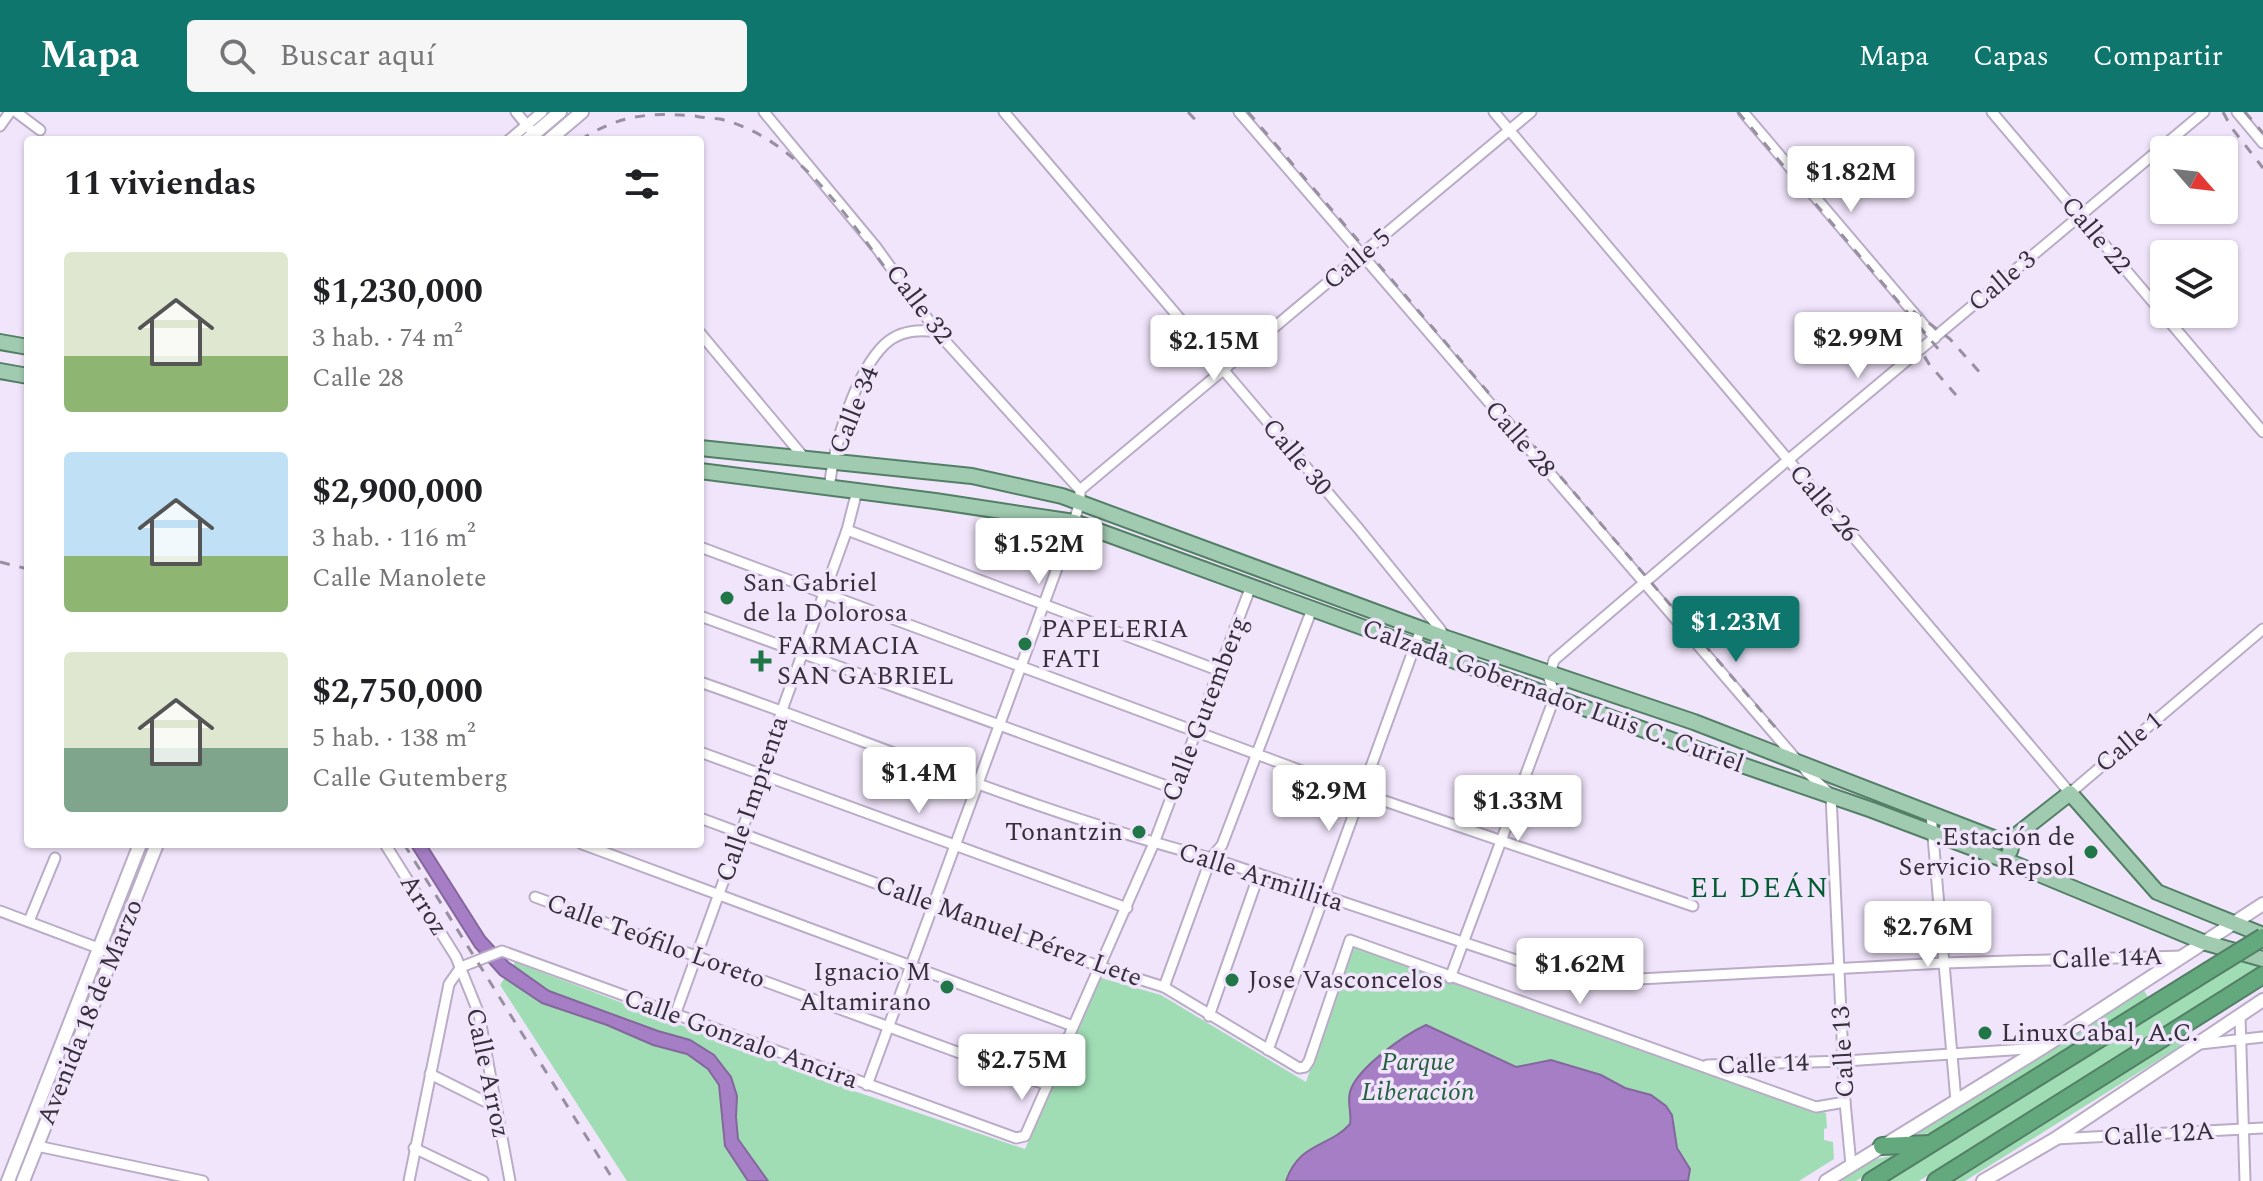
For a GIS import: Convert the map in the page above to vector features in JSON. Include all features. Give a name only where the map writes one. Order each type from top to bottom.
[{"type":"highway","points":[[1871,1181],[2263,936]]},
{"type":"highway","points":[[1936,1181],[2263,975]]},
{"type":"highway","points":[[1882,1146],[1931,1144]]},
{"type":"main road","points":[[532,135],[560,112]]},
{"type":"main road","points":[[554,136],[582,112]]},
{"type":"main road","points":[[0,342],[24,346]]},
{"type":"main road","points":[[0,371],[24,375]]},
{"type":"main road","name":"Calzada Gobernador Luis C. Curiel","points":[[704,448],[972,476],[1080,496],[1421,629],[1694,722],[1802,766],[1996,839],[2012,842]]},
{"type":"main road","name":"Calzada Gobernador Luis C. Curiel","points":[[704,472],[1074,522],[1831,795],[2010,862],[2203,942],[2263,959]]},
{"type":"main road","name":"Calle 1","points":[[2012,842],[2070,793]]},
{"type":"main road","name":"Calle 26","points":[[2070,793],[2157,892],[2231,923]]},
{"type":"main road","points":[[2010,862],[2012,842]]},
{"type":"main road","name":"Avenida 18 de Marzo","points":[[8,1181],[138,848]]},
{"type":"main road","name":"Avenida 18 de Marzo","points":[[23,1181],[155,848]]},
{"type":"main road","points":[[1826,1181],[2042,1048],[2263,904]]},
{"type":"main road","points":[[2231,923],[2263,936]]},
{"type":"main road","points":[[1983,1181],[2055,1139],[2263,1000]]},
{"type":"street","points":[[0,126],[13,112],[40,130]]},
{"type":"street","points":[[516,112],[532,135]]},
{"type":"street","points":[[532,135],[542,112]]},
{"type":"street","name":"Calle 32","points":[[764,112],[876,247],[937,332],[1080,496]]},
{"type":"street","name":"Calle 30","points":[[1004,112],[1358,528],[1446,638],[1459,662]]},
{"type":"street","name":"Calle 28","points":[[1239,112],[1802,766],[1831,795]]},
{"type":"street","name":"Calle 26","points":[[1494,112],[2070,793]]},
{"type":"street","name":"Calle 5","points":[[1080,496],[1531,112]]},
{"type":"street","points":[[1743,112],[1935,338]]},
{"type":"street","name":"Calle 22","points":[[1992,112],[2263,432]]},
{"type":"street","name":"Calle 3","points":[[1550,672],[1554,660],[2204,112]]},
{"type":"street","points":[[2237,112],[2263,143]]},
{"type":"street","name":"Calle 34","points":[[829,488],[844,419],[876,355],[886,343],[906,332],[937,332]]},
{"type":"street","points":[[704,338],[807,461]]},
{"type":"street","name":"Calle Imprenta","points":[[675,1015],[762,775],[782,710],[847,530],[857,491]]},
{"type":"street","points":[[867,1085],[1074,522],[1080,496]]},
{"type":"street","points":[[847,530],[1220,671]]},
{"type":"street","points":[[704,548],[1361,793],[1693,906]]},
{"type":"street","name":"Calle Gutemberg","points":[[1022,1138],[1027,1133],[1154,843],[1251,586]]},
{"type":"street","points":[[1164,987],[1211,858],[1222,845],[1312,609]]},
{"type":"street","points":[[704,617],[1175,789]]},
{"type":"street","points":[[1268,1050],[1421,629]]},
{"type":"street","name":"Calle 1","points":[[2070,793],[2263,629]]},
{"type":"street","points":[[1450,978],[1555,696],[1550,672]]},
{"type":"street","name":"Calle Armillita","points":[[704,683],[977,784],[1154,843],[1211,858],[1582,982],[1839,968]]},
{"type":"street","points":[[704,753],[1127,908]]},
{"type":"street","name":"Calle 13","points":[[1831,795],[1845,1102],[1851,1165]]},
{"type":"street","points":[[1931,814],[1956,1101]]},
{"type":"street","name":"Calle Manuel Pérez Lete","points":[[704,819],[1101,967],[1164,987],[1299,1068],[1305,1067]]},
{"type":"street","name":"Arroz","points":[[387,848],[461,967]]},
{"type":"street","points":[[592,848],[1073,1026]]},
{"type":"street","points":[[29,921],[55,858]]},
{"type":"street","points":[[1209,1016],[1259,874]]},
{"type":"street","name":"Calle Teófilo Loreto","points":[[535,897],[1047,1085]]},
{"type":"street","points":[[0,911],[114,954]]},
{"type":"street","name":"Calle 14","points":[[1305,1067],[1350,940],[1700,1066],[1845,1061],[2042,1048]]},
{"type":"street","name":"Calle Gonzalo Ancira","points":[[461,967],[502,951],[867,1085],[1022,1138]]},
{"type":"street","name":"Calle 14A","points":[[1839,968],[2183,956]]},
{"type":"street","points":[[409,1181],[449,984],[461,967]]},
{"type":"street","name":"Calle Arroz","points":[[461,967],[479,1014],[510,1181]]},
{"type":"street","points":[[2240,1017],[2245,1181]]},
{"type":"street","points":[[2200,1044],[2263,1037]]},
{"type":"street","points":[[1700,1066],[1816,1107],[1845,1102]]},
{"type":"street","points":[[430,1074],[496,1107]]},
{"type":"street","name":"Calle 12A","points":[[2055,1139],[2263,1128]]},
{"type":"street","points":[[37,1146],[167,1177],[203,1181]]},
{"type":"street","points":[[414,1148],[483,1181]]},
{"type":"green space","name":"Parque Liberación","points":[[1354,945],[1826,1113],[1824,1140],[1833,1142],[1834,1159],[1799,1181],[627,1181],[500,985],[515,962],[854,1091],[1025,1149],[1101,978],[1161,995],[1306,1082]]},
{"type":"green space","points":[[2239,958],[2259,966],[1919,1181],[1881,1181]]},
{"type":"green space","points":[[2143,989],[2150,1000],[1934,1133],[1911,1135]]},
{"type":"green space","points":[[2175,1036],[2181,1046],[1965,1181],[1945,1181]]},
{"type":"green space","points":[[1899,1154],[1856,1181],[1836,1181],[1868,1161]]},
{"type":"shaded area","points":[[413,848],[429,848],[485,937],[508,962],[549,991],[690,1040],[714,1055],[731,1077],[737,1096],[738,1139],[768,1181],[748,1181],[725,1146],[719,1085],[708,1069],[687,1054],[653,1045],[607,1025],[542,1003],[500,975],[475,947]]},
{"type":"shaded area","points":[[1426,1025],[1516,1067],[1551,1060],[1651,1095],[1672,1115],[1677,1148],[1690,1169],[1688,1181],[1286,1181],[1299,1159],[1350,1124],[1350,1092],[1361,1073],[1406,1036]]},
{"type":"railway","points":[[1188,112],[1200,125]]},
{"type":"railway","points":[[1248,112],[1781,734]]},
{"type":"railway","points":[[1738,112],[1940,351]]},
{"type":"railway","points":[[2223,112],[2263,168]]},
{"type":"railway","points":[[2245,112],[2263,133]]},
{"type":"railway","points":[[587,136],[621,120],[649,115],[720,119],[748,129],[773,143],[818,183],[892,277]]},
{"type":"railway","points":[[1913,311],[1950,339],[1982,375]]},
{"type":"railway","points":[[1904,322],[1929,364],[1956,395]]},
{"type":"railway","points":[[0,562],[24,568]]},
{"type":"railway","points":[[406,848],[614,1181]]},
{"type":"place","name":"San Gabriel de la Dolorosa","points":[[727,598]]},
{"type":"place","name":"PAPELERIA FATI","points":[[1025,644]]},
{"type":"place","name":"FARMACIA SAN GABRIEL","points":[[761,661]]},
{"type":"place","name":"Tonantzin","points":[[1139,832]]},
{"type":"place","name":".Estación de Servicio Repsol","points":[[2091,852]]},
{"type":"place","name":"Jose Vasconcelos","points":[[1232,980]]},
{"type":"place","name":"Ignacio M Altamirano","points":[[947,987]]},
{"type":"place","name":"LinuxCabal, A.C.","points":[[1985,1033]]},
{"type":"district","name":"EL DEÁN","points":[[1760,888]]}]
